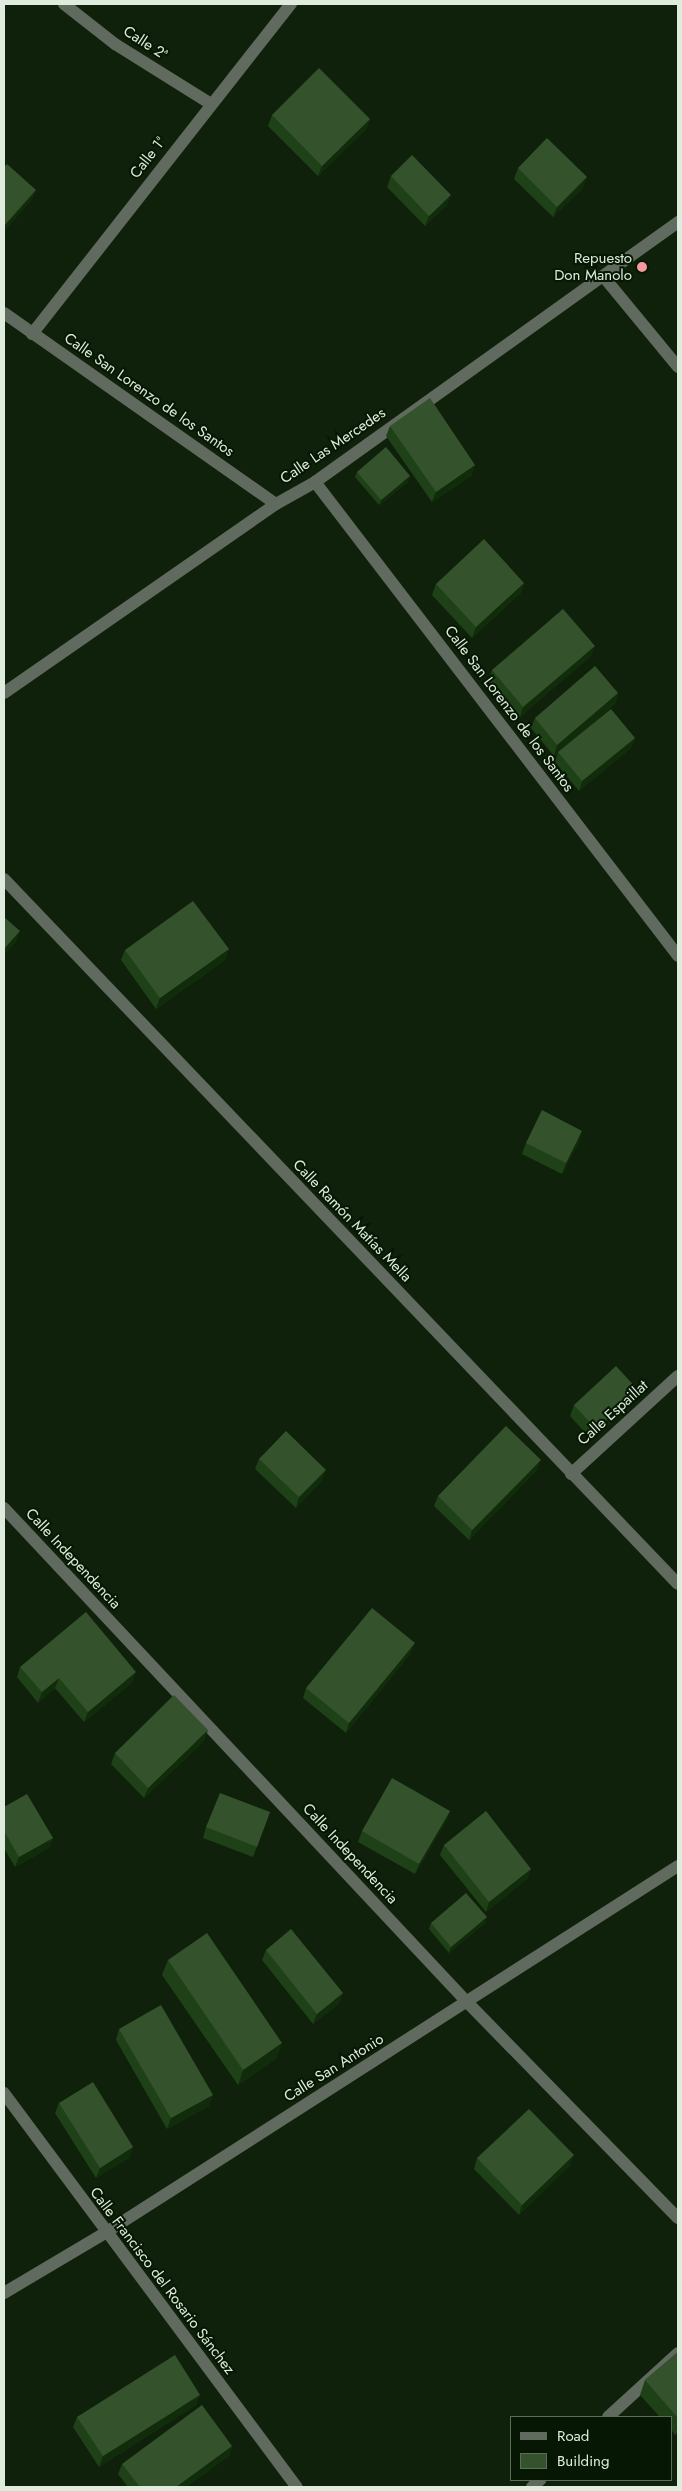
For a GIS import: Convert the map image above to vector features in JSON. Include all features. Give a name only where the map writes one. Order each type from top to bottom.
[{"type":"street","name":"Calle 2ª","points":[[64,4],[115,44],[211,104]]},
{"type":"street","name":"Calle 1ª","points":[[32,334],[291,4]]},
{"type":"street","name":"Calle Las Mercedes","points":[[4,693],[276,504],[315,482],[678,222]]},
{"type":"street","points":[[602,276],[678,368]]},
{"type":"street","name":"Calle San Lorenzo de los Santos","points":[[4,313],[276,504]]},
{"type":"street","name":"Calle San Lorenzo de los Santos","points":[[315,482],[678,956]]},
{"type":"street","name":"Calle Ramón Matías Mella","points":[[4,879],[570,1474],[678,1584]]},
{"type":"street","name":"Calle Espaillat","points":[[570,1474],[678,1376]]},
{"type":"street","name":"Calle Independencia","points":[[4,1508],[467,2002],[678,2218]]},
{"type":"street","name":"Calle San Antonio","points":[[4,2292],[104,2233],[678,1866]]},
{"type":"street","name":"Calle Francisco del Rosario Sánchez","points":[[4,2092],[104,2233],[297,2487]]},
{"type":"street","points":[[609,2416],[678,2353]]},
{"type":"building","points":[[319,68],[370,119],[322,166],[272,115]]},
{"type":"building","points":[[547,138],[587,177],[557,207],[518,168]]},
{"type":"building","points":[[412,155],[451,195],[429,216],[391,176]]},
{"type":"building","points":[[7,164],[36,190],[4,226],[4,167]]},
{"type":"building","points":[[430,398],[475,465],[436,492],[390,426]]},
{"type":"building","points":[[386,447],[410,476],[381,500],[357,472]]},
{"type":"building","points":[[484,539],[524,583],[476,627],[436,584]]},
{"type":"building","points":[[563,609],[595,646],[523,707],[492,670]]},
{"type":"building","points":[[595,666],[618,693],[557,745],[535,718]]},
{"type":"building","points":[[611,709],[635,738],[582,781],[558,752]]},
{"type":"building","points":[[193,901],[229,949],[160,998],[125,950]]},
{"type":"building","points":[[4,917],[20,931],[4,949]]},
{"type":"building","points":[[542,1110],[582,1131],[566,1163],[526,1143]]},
{"type":"building","points":[[616,1366],[638,1390],[596,1429],[574,1405]]},
{"type":"building","points":[[506,1426],[541,1460],[472,1530],[438,1496]]},
{"type":"building","points":[[286,1431],[326,1470],[299,1497],[259,1459]]},
{"type":"building","points":[[372,1608],[415,1643],[349,1723],[306,1688]]},
{"type":"building","points":[[86,1612],[136,1672],[88,1712],[59,1678],[42,1692],[20,1667]]},
{"type":"building","points":[[174,1695],[208,1730],[148,1788],[115,1753]]},
{"type":"building","points":[[392,1778],[450,1811],[419,1864],[362,1831]]},
{"type":"building","points":[[220,1793],[270,1812],[257,1847],[206,1827]]},
{"type":"building","points":[[27,1794],[53,1838],[19,1857],[4,1831],[4,1807]]},
{"type":"building","points":[[486,1811],[531,1869],[489,1902],[444,1845]]},
{"type":"building","points":[[466,1893],[487,1917],[451,1947],[431,1923]]},
{"type":"building","points":[[291,1929],[343,1993],[317,2014],[266,1950]]},
{"type":"building","points":[[207,1933],[282,2043],[243,2070],[168,1960]]},
{"type":"building","points":[[161,2005],[213,2095],[171,2118],[119,2029]]},
{"type":"building","points":[[93,2082],[133,2147],[100,2168],[59,2103]]},
{"type":"building","points":[[529,2109],[574,2155],[522,2205],[477,2158]]},
{"type":"building","points":[[678,2352],[678,2418],[645,2380]]},
{"type":"building","points":[[175,2355],[200,2395],[103,2456],[77,2417]]},
{"type":"building","points":[[202,2405],[232,2446],[176,2487],[140,2487],[122,2464]]},
{"type":"place","name":"Repuesto Don Manolo","points":[[642,267]]}]
